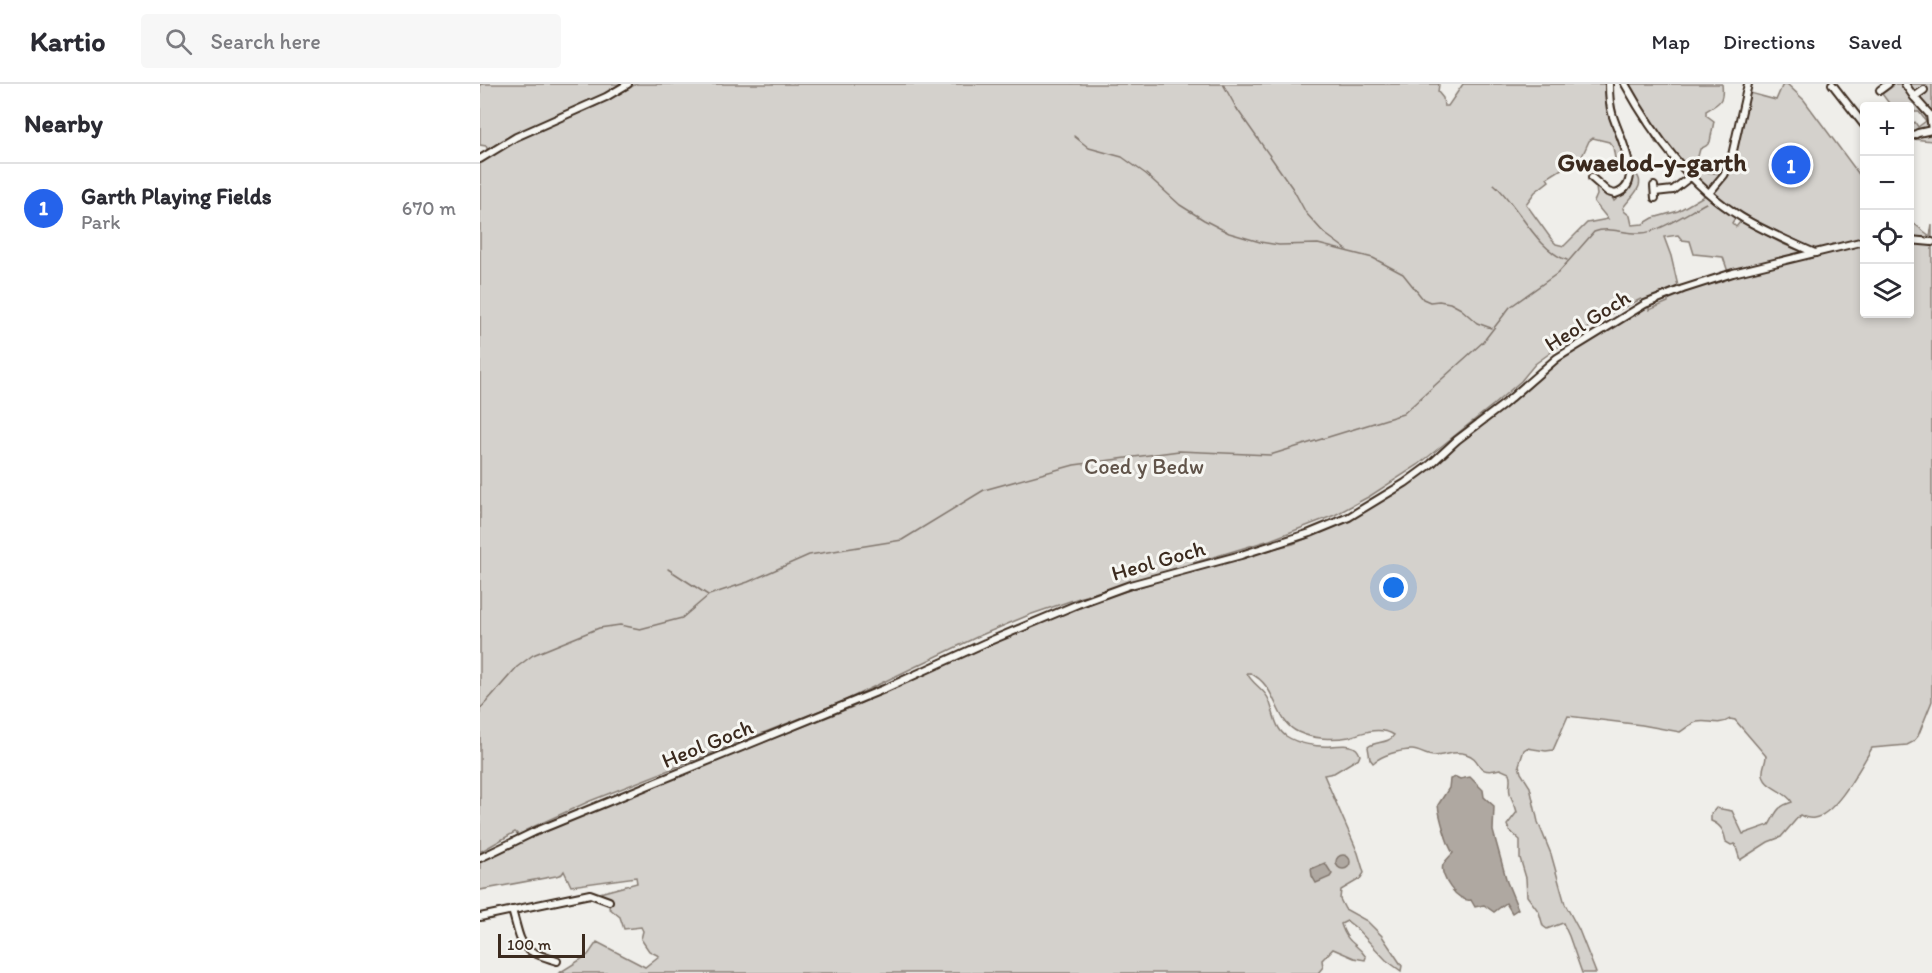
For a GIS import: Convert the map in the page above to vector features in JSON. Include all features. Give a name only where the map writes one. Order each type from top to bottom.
[{"type":"street","points":[[480,159],[524,133],[593,103],[628,84]]},
{"type":"street","points":[[1592,178],[1608,192],[1615,194],[1625,188],[1631,175],[1627,155],[1611,111],[1609,84]]},
{"type":"street","points":[[1625,84],[1657,137],[1690,177],[1740,216],[1815,254]]},
{"type":"street","points":[[1709,193],[1730,164],[1748,84]]},
{"type":"street","points":[[1832,84],[1860,120]]},
{"type":"street","points":[[1880,90],[1888,84]]},
{"type":"street","points":[[1905,84],[1930,115],[1932,130],[1914,135]]},
{"type":"street","points":[[1914,98],[1924,90]]},
{"type":"street","points":[[1655,192],[1673,190],[1690,177]]},
{"type":"street","points":[[1914,240],[1932,242]]},
{"type":"street","name":"Heol Goch","points":[[480,858],[534,832],[884,689],[1078,604],[1130,585],[1241,555],[1310,533],[1349,517],[1406,483],[1557,358],[1617,320],[1660,297],[1700,283],[1860,243]]},
{"type":"street","points":[[480,917],[590,894],[609,901]]},
{"type":"street","points":[[512,910],[522,944],[528,951],[557,961]]},
{"type":"green space","name":"Coed y Bedw","points":[[480,84],[627,84],[594,107],[636,84],[1439,84],[1438,92],[1443,98],[1444,106],[1448,106],[1463,84],[1611,84],[1631,175],[1624,175],[1617,170],[1613,147],[1609,142],[1593,138],[1574,168],[1563,168],[1547,178],[1549,181],[1535,192],[1526,204],[1552,240],[1564,246],[1587,223],[1608,219],[1594,202],[1597,195],[1596,188],[1598,187],[1612,197],[1614,201],[1630,187],[1634,172],[1640,182],[1639,186],[1623,208],[1630,216],[1632,225],[1643,224],[1653,218],[1678,211],[1709,193],[1691,171],[1664,146],[1655,142],[1647,121],[1625,84],[1722,84],[1720,101],[1706,111],[1706,115],[1714,121],[1710,142],[1700,149],[1694,171],[1724,174],[1746,92],[1776,100],[1783,84],[1787,84],[1804,100],[1860,176],[1860,239],[1816,250],[1754,220],[1728,204],[1727,212],[1735,218],[1732,223],[1736,227],[1741,221],[1805,253],[1728,272],[1723,257],[1694,254],[1690,241],[1682,240],[1678,235],[1664,237],[1678,286],[1643,301],[1641,299],[1612,313],[1561,345],[1535,364],[1521,381],[1493,405],[1418,465],[1335,515],[1270,540],[1029,615],[979,636],[842,702],[590,801],[526,830],[529,835],[522,838],[515,832],[480,852],[480,159],[489,153],[486,146],[480,145]]},
{"type":"green space","points":[[1892,84],[1932,84],[1932,141],[1914,139],[1914,123],[1918,127],[1926,121],[1919,112],[1914,112],[1914,102],[1888,102],[1882,94],[1893,86]]},
{"type":"green space","points":[[1914,224],[1930,236],[1932,224],[1932,240],[1914,236]]},
{"type":"green space","points":[[1914,243],[1932,245],[1932,701],[1918,736],[1913,742],[1907,745],[1872,748],[1847,789],[1831,808],[1814,818],[1800,815],[1781,837],[1768,842],[1740,860],[1735,844],[1731,845],[1726,842],[1722,829],[1711,821],[1711,814],[1716,808],[1732,811],[1743,834],[1769,825],[1780,808],[1792,802],[1763,777],[1766,756],[1735,720],[1730,719],[1717,723],[1697,722],[1680,732],[1568,716],[1553,750],[1527,748],[1524,750],[1519,765],[1521,773],[1530,787],[1538,822],[1551,854],[1565,904],[1579,930],[1596,973],[1582,973],[1563,923],[1547,929],[1543,926],[1539,912],[1527,896],[1526,878],[1520,858],[1520,840],[1507,825],[1517,812],[1511,798],[1509,773],[1500,769],[1492,771],[1482,769],[1472,756],[1457,753],[1434,756],[1407,750],[1386,755],[1373,763],[1368,747],[1389,740],[1394,735],[1377,731],[1330,739],[1298,732],[1284,720],[1266,686],[1250,673],[1247,673],[1249,677],[1268,698],[1277,724],[1286,736],[1314,745],[1348,745],[1355,748],[1360,755],[1359,758],[1334,773],[1324,775],[1358,853],[1364,873],[1360,879],[1341,890],[1340,899],[1345,909],[1367,921],[1382,936],[1402,966],[1401,971],[1386,960],[1347,921],[1341,924],[1344,931],[1349,940],[1366,957],[1365,960],[1333,949],[1322,960],[1323,967],[1318,973],[559,973],[588,955],[597,942],[645,967],[659,956],[649,951],[641,939],[643,931],[641,927],[624,929],[620,917],[609,908],[610,903],[600,893],[637,883],[636,877],[571,886],[564,871],[556,876],[480,890],[480,859],[541,831],[855,706],[956,657],[1077,606],[1238,557],[1293,544],[1327,530],[1386,497],[1554,362],[1649,304],[1649,310],[1668,302],[1668,296],[1725,277],[1860,244],[1860,318],[1914,318]]},
{"type":"shaded area","points":[[1456,777],[1460,779],[1470,777],[1483,790],[1484,797],[1494,806],[1493,831],[1507,882],[1518,909],[1512,913],[1506,903],[1494,912],[1484,905],[1475,907],[1471,900],[1466,900],[1455,893],[1446,881],[1443,865],[1453,853],[1448,844],[1438,805],[1449,788],[1450,779]]},
{"type":"shaded area","points":[[1343,855],[1348,857],[1350,862],[1348,867],[1343,869],[1338,867],[1336,862],[1338,857]]},
{"type":"shaded area","points":[[1325,863],[1332,874],[1316,883],[1311,869]]},
{"type":"waterway","points":[[1223,84],[1237,109],[1293,189],[1306,213],[1324,233],[1347,250]]},
{"type":"waterway","points":[[1074,136],[1089,148],[1122,157],[1146,174],[1180,205],[1229,233],[1279,245],[1318,244],[1373,258],[1403,274],[1423,299],[1430,302],[1450,303],[1477,323],[1491,328]]},
{"type":"waterway","points":[[1494,184],[1537,238],[1556,255],[1567,260]]},
{"type":"waterway","points":[[480,709],[517,667],[533,655],[599,628],[620,625],[640,629],[682,618],[709,595],[748,582],[809,555],[902,540],[984,490],[1074,465],[1179,451],[1270,455],[1403,414],[1483,342],[1510,307],[1558,273],[1594,232],[1600,230],[1648,232],[1665,226],[1706,203]]},
{"type":"waterway","points":[[668,569],[708,595]]},
{"type":"place","name":"Garth Playing Fields","points":[[1791,165]]},
{"type":"district","name":"Gwaelod-y-garth","points":[[1652,162]]}]
